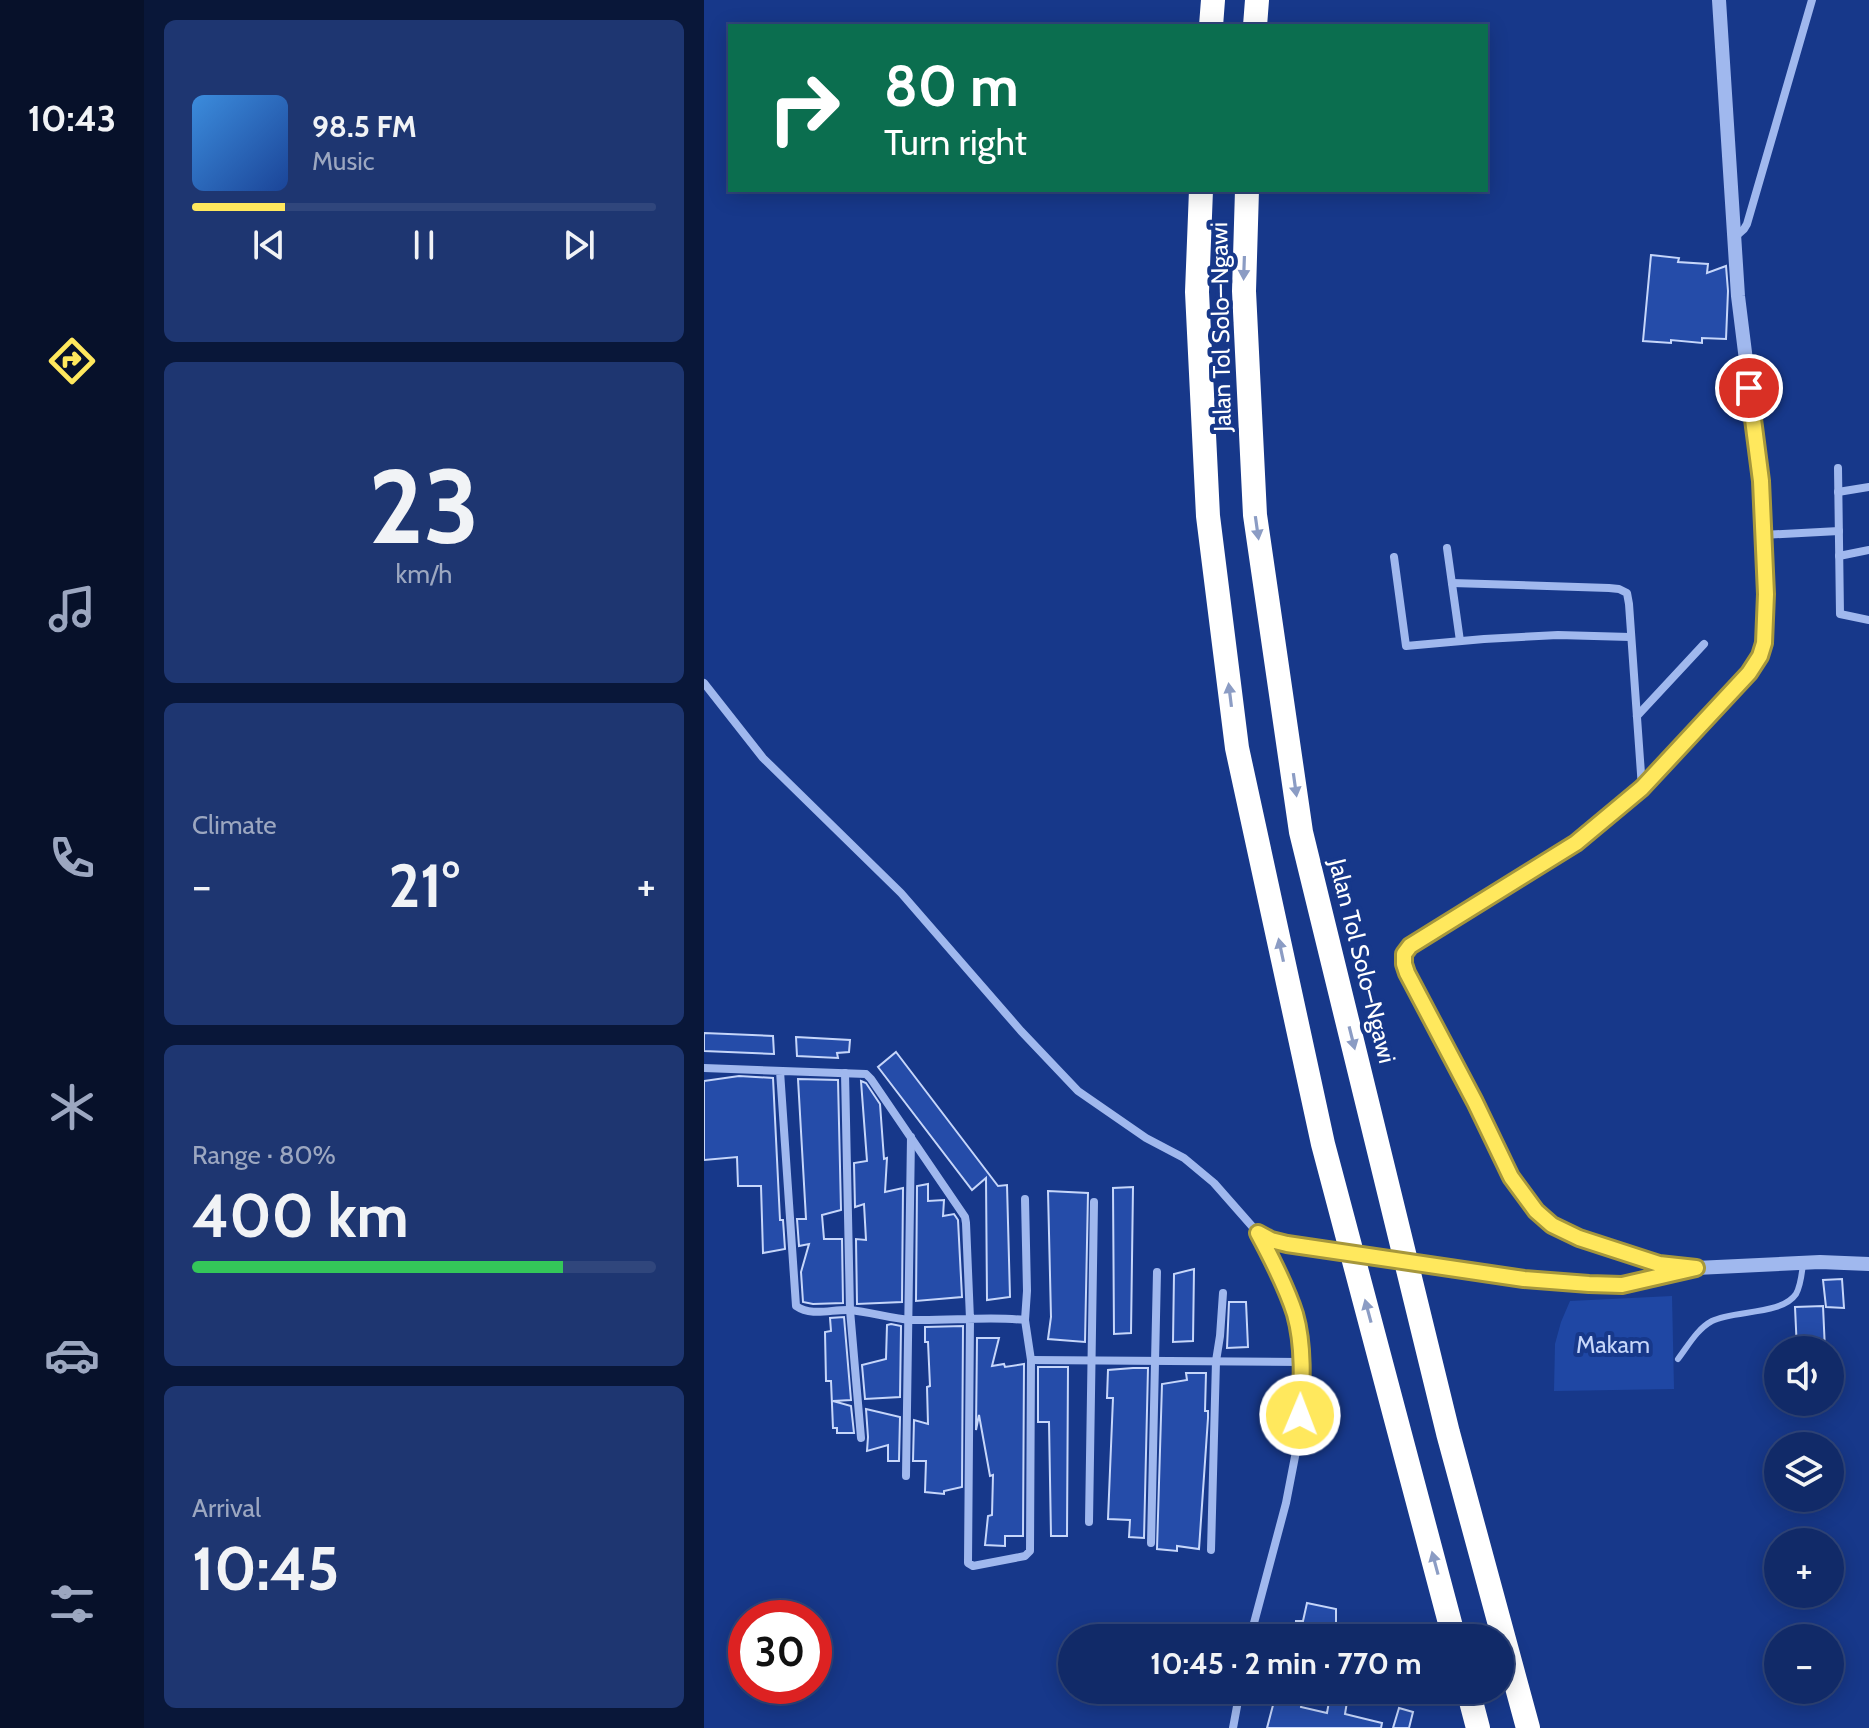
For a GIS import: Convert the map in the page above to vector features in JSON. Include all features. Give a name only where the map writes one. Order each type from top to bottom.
[{"type":"highway","points":[[1211,24],[1213,0]]},
{"type":"highway","points":[[1255,24],[1257,0]]},
{"type":"highway","name":"Jalan Tol Solo–Ngawi","points":[[1201,192],[1197,292],[1208,516],[1237,748],[1323,1144],[1450,1624]]},
{"type":"highway","name":"Jalan Tol Solo–Ngawi","points":[[1247,192],[1244,291],[1255,515],[1301,832],[1448,1433],[1528,1728]]},
{"type":"highway","points":[[1472,1704],[1478,1728]]},
{"type":"street","points":[[1719,0],[1738,296],[1761,481],[1766,605],[1764,643],[1760,656],[1728,698],[1642,788],[1576,843],[1410,946],[1404,954],[1404,964],[1511,1177],[1536,1211],[1552,1225],[1579,1238],[1659,1264],[1696,1268],[1820,1262],[1869,1264]]},
{"type":"street","points":[[1734,237],[1747,224],[1812,0]]},
{"type":"street","points":[[1838,468],[1840,614],[1869,620]]},
{"type":"street","points":[[1838,492],[1869,487]]},
{"type":"street","points":[[1763,535],[1839,531]]},
{"type":"street","points":[[1447,548],[1460,641]]},
{"type":"street","points":[[1839,556],[1869,550]]},
{"type":"street","points":[[1394,557],[1406,646],[1558,635],[1630,637]]},
{"type":"street","points":[[1452,583],[1619,589],[1627,593],[1642,788]]},
{"type":"street","points":[[1850,616],[1869,613]]},
{"type":"street","points":[[1637,716],[1704,644]]},
{"type":"street","points":[[704,683],[763,758],[901,893],[1021,1031],[1078,1091],[1146,1138],[1184,1158],[1214,1183],[1258,1233],[1294,1313],[1300,1337],[1301,1362],[1299,1436],[1286,1503],[1254,1624]]},
{"type":"street","points":[[704,1068],[863,1073],[911,1136],[965,1217],[970,1319],[970,1565],[1025,1556],[1030,1551],[1031,1360],[1025,1320],[1025,1199]]},
{"type":"street","points":[[780,1071],[796,1306],[808,1312],[850,1310],[910,1320],[1025,1320]]},
{"type":"street","points":[[845,1073],[850,1310],[861,1438]]},
{"type":"street","points":[[906,1476],[911,1136]]},
{"type":"street","points":[[1089,1522],[1094,1202]]},
{"type":"street","points":[[1258,1233],[1287,1244],[1524,1279],[1622,1285],[1696,1268]]},
{"type":"street","points":[[1151,1543],[1157,1272]]},
{"type":"street","points":[[1211,1550],[1216,1361],[1223,1293]]},
{"type":"street","points":[[1031,1360],[1301,1362]]},
{"type":"street","points":[[1233,1728],[1237,1704]]},
{"type":"lane","points":[[1678,1359],[1699,1330],[1713,1321],[1784,1304],[1794,1297],[1803,1263]]},
{"type":"green space","name":"Makam","points":[[1672,1296],[1674,1389],[1554,1391],[1555,1344],[1570,1301]]},
{"type":"building","points":[[1651,255],[1679,258],[1678,262],[1708,264],[1707,273],[1726,266],[1726,339],[1702,338],[1702,343],[1643,341]]},
{"type":"building","points":[[704,1033],[773,1036],[774,1054],[704,1051]]},
{"type":"building","points":[[796,1037],[850,1040],[849,1052],[837,1053],[838,1058],[797,1056]]},
{"type":"building","points":[[896,1052],[998,1186],[1007,1185],[1010,1297],[987,1300],[986,1178],[972,1190],[878,1067]]},
{"type":"building","points":[[739,1076],[773,1078],[780,1220],[783,1220],[785,1249],[763,1253],[761,1186],[738,1186],[737,1157],[704,1160],[704,1081]]},
{"type":"building","points":[[798,1079],[838,1080],[841,1210],[822,1215],[824,1239],[842,1239],[843,1303],[803,1302],[801,1272],[809,1244],[799,1246],[797,1219],[806,1219]]},
{"type":"building","points":[[861,1081],[866,1083],[880,1104],[884,1159],[887,1158],[885,1192],[903,1188],[902,1302],[857,1304],[856,1239],[866,1240],[864,1204],[855,1207],[854,1163],[867,1161]]},
{"type":"building","points":[[928,1184],[928,1201],[944,1200],[943,1216],[954,1214],[958,1220],[962,1297],[916,1301],[917,1186]]},
{"type":"building","points":[[1133,1187],[1131,1333],[1114,1334],[1113,1188]]},
{"type":"building","points":[[1048,1191],[1088,1193],[1085,1342],[1048,1339],[1051,1317]]},
{"type":"building","points":[[1194,1269],[1193,1341],[1173,1342],[1174,1274]]},
{"type":"building","points":[[1842,1279],[1844,1308],[1826,1307],[1823,1280]]},
{"type":"building","points":[[1229,1302],[1246,1302],[1248,1347],[1227,1348]]},
{"type":"building","points":[[1823,1306],[1824,1336],[1796,1336],[1795,1307]]},
{"type":"building","points":[[844,1317],[851,1400],[833,1401],[851,1406],[854,1433],[837,1433],[837,1428],[833,1428],[831,1381],[826,1381],[825,1332],[831,1331],[830,1318]]},
{"type":"building","points":[[887,1325],[901,1326],[900,1397],[865,1399],[862,1365],[886,1359]]},
{"type":"building","points":[[963,1326],[962,1487],[944,1491],[944,1494],[925,1492],[926,1461],[913,1461],[914,1420],[928,1424],[927,1387],[930,1386],[925,1327]]},
{"type":"building","points":[[977,1338],[999,1338],[992,1366],[1024,1364],[1023,1536],[1005,1536],[1005,1546],[985,1545],[988,1516],[992,1515],[993,1475],[990,1476],[979,1415],[976,1430]]},
{"type":"building","points":[[1038,1367],[1068,1367],[1067,1536],[1051,1536],[1049,1422],[1038,1422]]},
{"type":"building","points":[[1148,1368],[1144,1538],[1129,1537],[1130,1520],[1108,1519],[1113,1398],[1107,1398],[1108,1370]]},
{"type":"building","points":[[1186,1373],[1206,1373],[1205,1411],[1208,1411],[1208,1418],[1199,1549],[1177,1546],[1177,1551],[1157,1549],[1162,1384],[1187,1380]]},
{"type":"building","points":[[866,1409],[900,1417],[899,1461],[888,1461],[888,1445],[867,1451]]},
{"type":"building","points":[[1307,1603],[1336,1609],[1336,1624],[1296,1624],[1296,1621],[1303,1621]]},
{"type":"building","points":[[1273,1704],[1301,1704],[1301,1707],[1327,1713],[1329,1704],[1347,1704],[1345,1714],[1382,1723],[1381,1728],[1267,1728]]},
{"type":"building","points":[[1399,1708],[1413,1712],[1409,1728],[1393,1728]]},
{"type":"route","points":[[1300,1415],[1300,1337],[1278,1272],[1258,1233],[1287,1244],[1558,1282],[1622,1285],[1696,1268],[1659,1264],[1579,1238],[1552,1225],[1536,1211],[1511,1177],[1407,973],[1404,954],[1410,946],[1449,920],[1576,843],[1642,788],[1728,698],[1760,656],[1764,643],[1766,594],[1761,481],[1749,388]]}]
